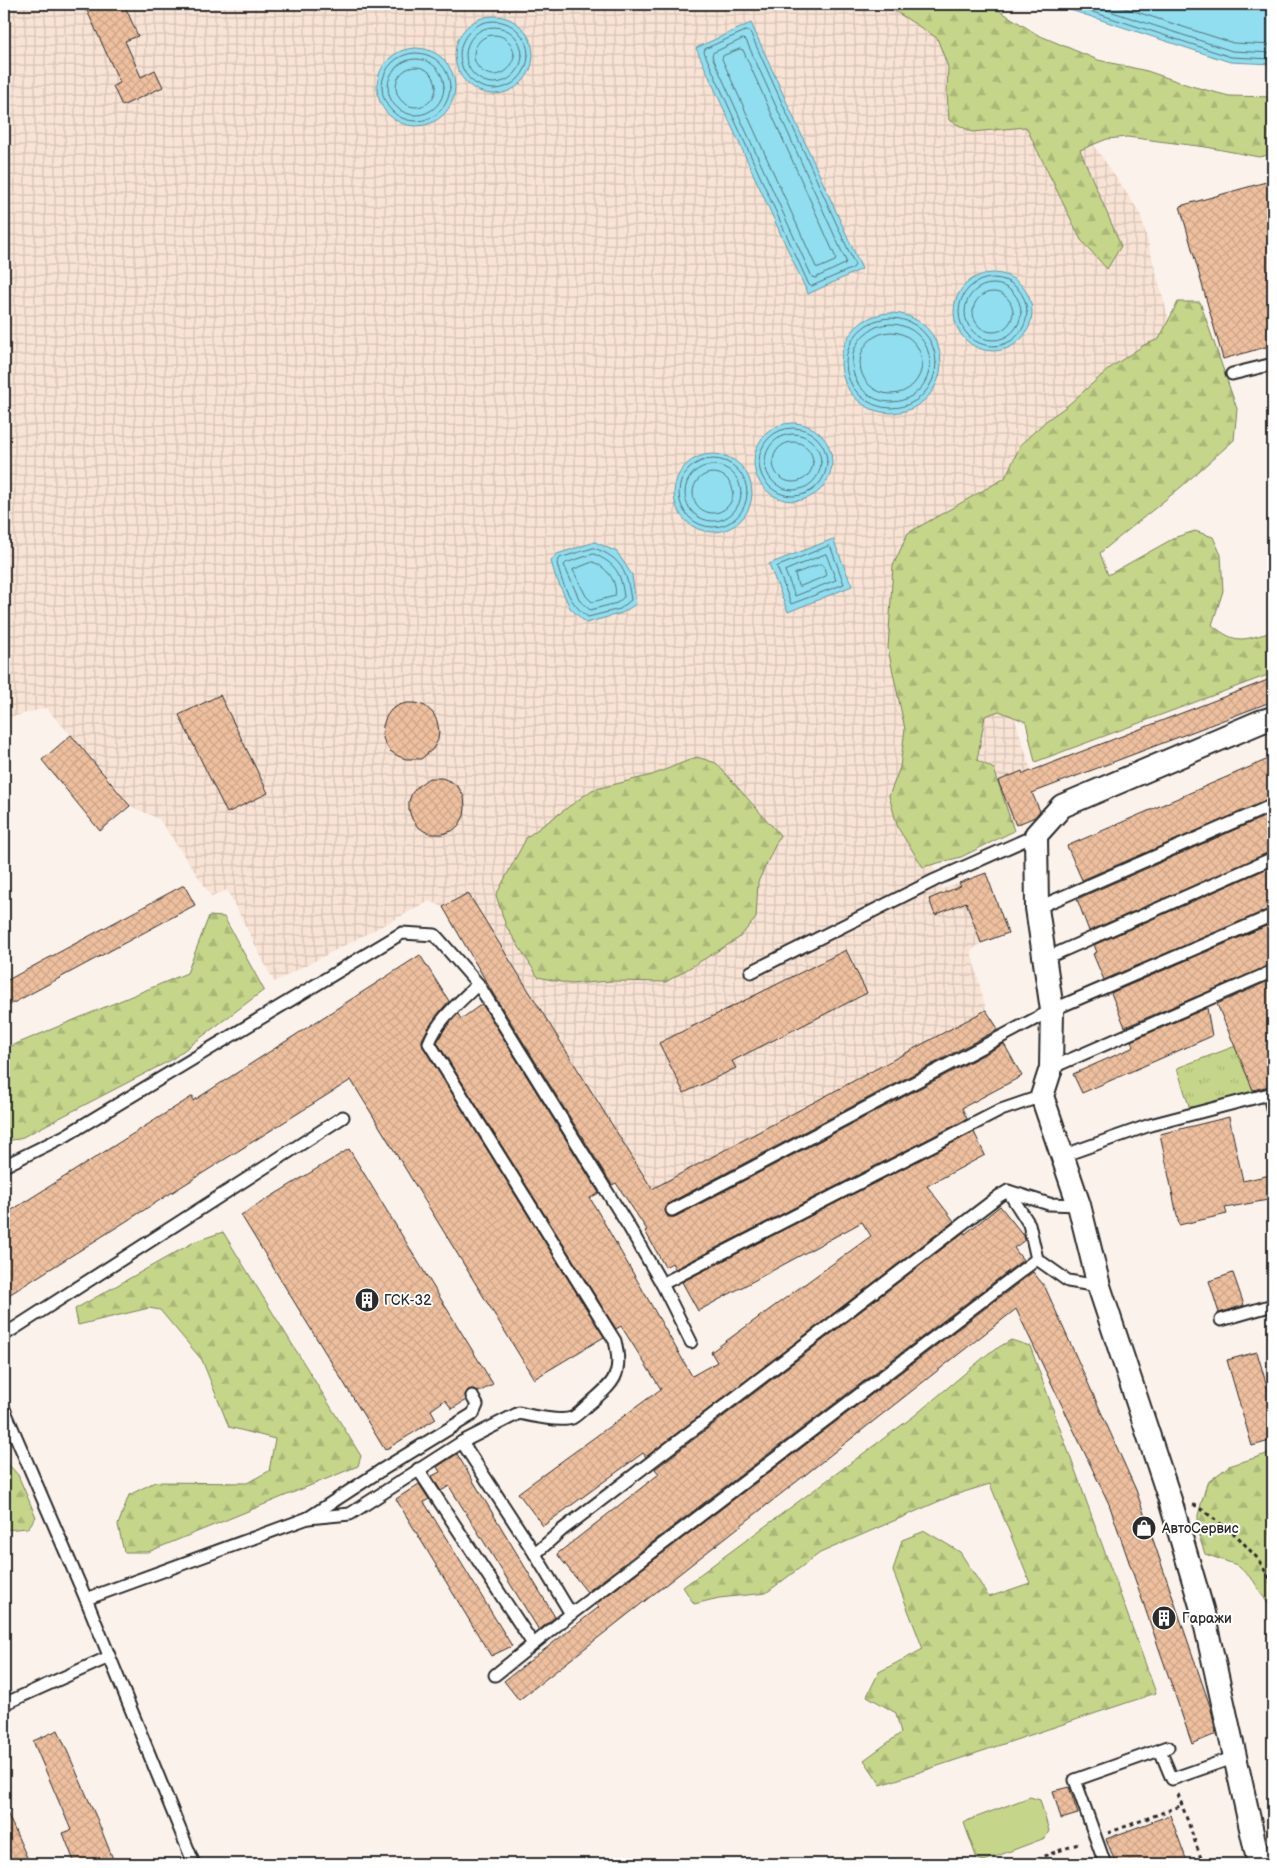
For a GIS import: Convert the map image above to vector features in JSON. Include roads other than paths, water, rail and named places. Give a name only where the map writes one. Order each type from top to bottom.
[{"type":"street","points":[[1259,1864],[1202,1610],[1170,1500],[1099,1286],[1080,1205],[1042,1096],[1051,1068],[1052,1010],[1038,908],[1036,836],[1062,806],[1273,718]]},
{"type":"lane","points":[[1232,374],[1273,364]]},
{"type":"lane","points":[[1038,908],[1273,805]]},
{"type":"lane","points":[[751,972],[935,880],[1036,836]]},
{"type":"lane","points":[[1044,959],[1273,858]]},
{"type":"lane","points":[[672,1210],[1052,1010],[1273,915]]},
{"type":"lane","points":[[4,1166],[64,1136],[402,933],[435,935],[478,984],[629,1227],[662,1284],[692,1342]]},
{"type":"lane","points":[[1051,1068],[1273,971]]},
{"type":"lane","points":[[308,1518],[350,1514],[462,1442],[519,1414],[540,1419],[572,1418],[616,1378],[619,1358],[615,1341],[428,1043],[432,1033],[446,1015],[478,984]]},
{"type":"lane","points":[[1062,1156],[1150,1125],[1271,1094],[1273,1112]]},
{"type":"lane","points":[[662,1284],[1001,1110],[1042,1096]]},
{"type":"lane","points":[[4,1335],[342,1117]]},
{"type":"lane","points":[[535,1554],[562,1530],[991,1202],[1008,1191]]},
{"type":"lane","points":[[1008,1191],[1049,1204],[1080,1205]]},
{"type":"lane","points":[[1008,1191],[1029,1224],[1037,1260],[1068,1281],[1099,1286]]},
{"type":"lane","points":[[495,1675],[571,1614],[1037,1260]]},
{"type":"lane","points":[[1221,1320],[1273,1305]]},
{"type":"lane","points":[[86,1600],[308,1518],[473,1414],[477,1405],[472,1396]]},
{"type":"lane","points":[[4,1409],[86,1600],[194,1864]]},
{"type":"lane","points":[[462,1442],[535,1554],[571,1614]]},
{"type":"lane","points":[[418,1469],[533,1644]]},
{"type":"lane","points":[[4,1704],[109,1657]]},
{"type":"lane","points":[[1105,1864],[1075,1780],[1164,1749],[1172,1779],[1235,1757]]},
{"type":"water","points":[[1052,4],[1273,4],[1273,64],[1230,62]]},
{"type":"water","points":[[494,16],[509,19],[522,27],[530,40],[533,55],[530,70],[522,83],[509,91],[494,94],[479,91],[466,83],[458,70],[455,55],[458,40],[466,27],[479,19]]},
{"type":"water","points":[[751,23],[862,269],[808,294],[696,48]]},
{"type":"water","points":[[416,48],[431,51],[444,59],[452,72],[455,87],[452,102],[444,115],[431,123],[416,126],[401,123],[388,115],[380,102],[377,87],[380,72],[388,59],[401,51]]},
{"type":"water","points":[[993,273],[1008,276],[1021,284],[1029,297],[1032,312],[1029,327],[1021,340],[1008,348],[993,351],[978,348],[965,340],[957,327],[954,312],[957,297],[965,284],[978,276]]},
{"type":"water","points":[[891,313],[901,314],[919,321],[933,335],[940,353],[940,373],[933,391],[919,405],[901,412],[891,413],[881,412],[863,405],[849,391],[842,373],[841,363],[842,353],[849,335],[863,321],[881,314]]},
{"type":"water","points":[[793,423],[808,426],[821,434],[829,447],[832,462],[829,477],[821,490],[808,498],[793,501],[778,498],[765,490],[757,477],[754,462],[757,447],[765,434],[778,426]]},
{"type":"water","points":[[713,454],[728,457],[741,465],[749,478],[752,493],[749,508],[741,521],[728,529],[713,532],[698,529],[685,521],[677,508],[674,493],[677,478],[685,465],[698,457]]},
{"type":"water","points":[[833,539],[852,586],[788,612],[769,564]]},
{"type":"water","points":[[595,542],[617,552],[632,575],[636,604],[622,613],[586,623],[570,608],[555,575],[551,561],[557,554]]},
{"type":"place","name":"ГСК-32","points":[[367,1300]]},
{"type":"place","name":"АвтоСервис","points":[[1144,1528]]},
{"type":"place","name":"Гаражи","points":[[1164,1618]]}]
